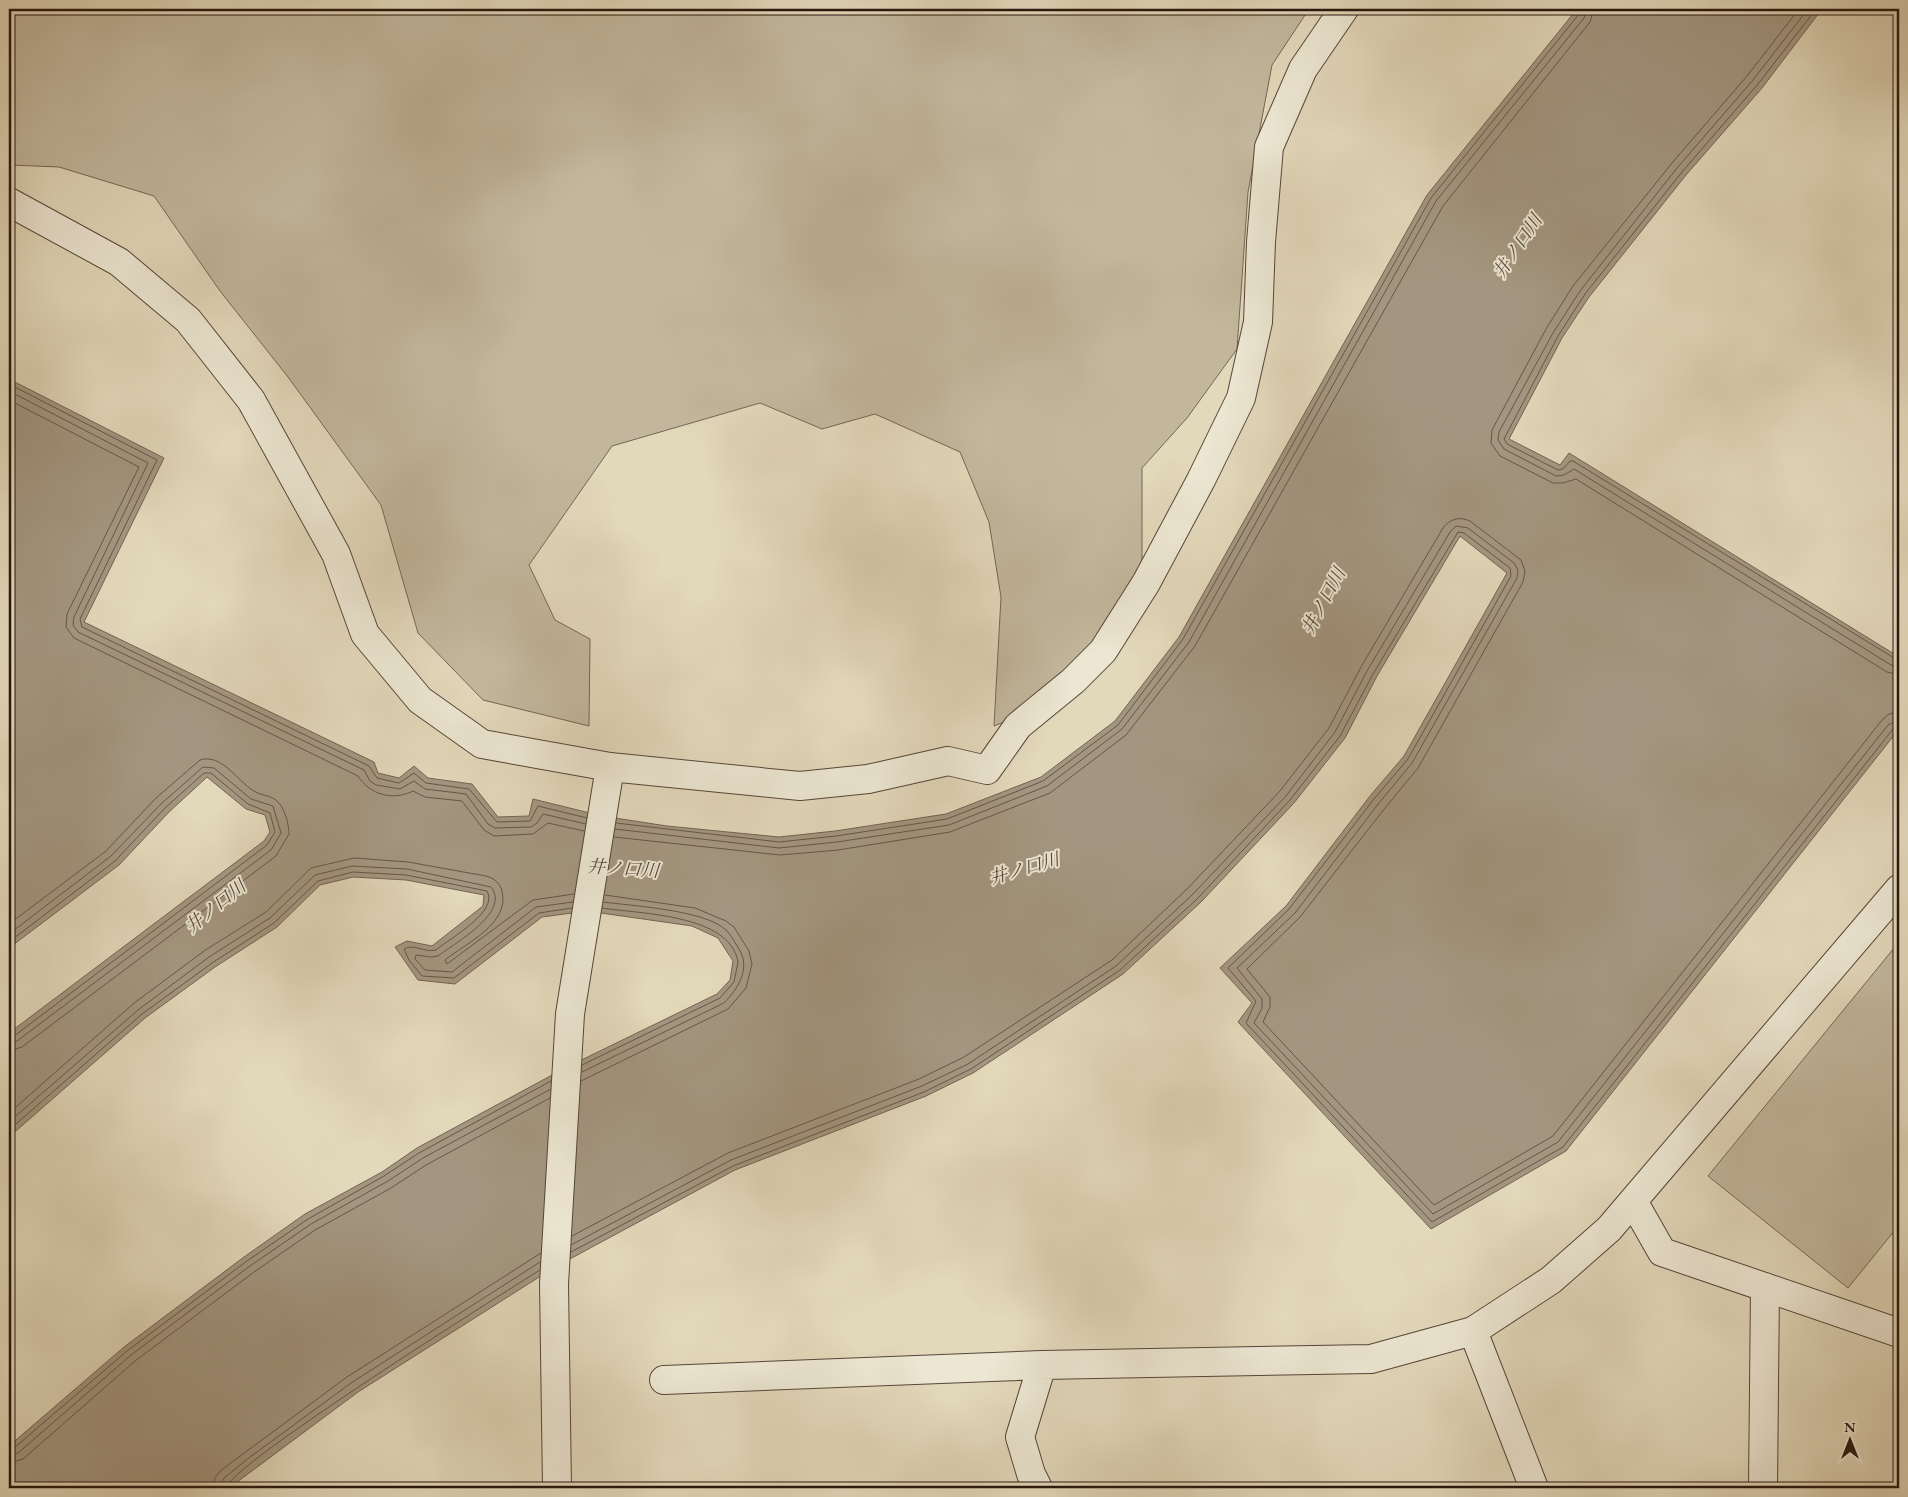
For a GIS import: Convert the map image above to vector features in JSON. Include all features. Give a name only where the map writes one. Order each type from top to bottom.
[{"type":"street","points":[[9,202],[119,262],[188,320],[251,400],[336,554],[365,634],[420,700],[482,744],[609,779],[800,786],[868,779],[948,761],[987,770],[1018,726],[1073,681],[1103,651],[1146,583],[1202,480],[1241,398],[1258,322],[1261,242],[1269,147],[1303,69],[1344,9]]},
{"type":"street","points":[[557,1488],[554,1284],[570,1014],[609,779]]},
{"type":"street","points":[[664,1380],[1042,1365],[1371,1359],[1473,1331],[1552,1280],[1609,1229],[1899,888]]},
{"type":"street","points":[[1633,1201],[1662,1252],[1899,1332]]},
{"type":"street","points":[[1763,1488],[1765,1287]]},
{"type":"street","points":[[1473,1331],[1534,1488]]},
{"type":"street","points":[[1038,1488],[1031,1474],[1020,1437],[1042,1365]]},
{"type":"shaded area","points":[[9,9],[1309,9],[1272,65],[1248,192],[1237,349],[1187,418],[1142,468],[1142,562],[1115,632],[1065,697],[994,726],[1001,597],[989,522],[960,452],[875,414],[822,429],[760,403],[612,446],[529,565],[555,620],[590,639],[589,726],[483,700],[418,633],[381,505],[288,377],[220,291],[154,196],[59,167],[9,165]]},
{"type":"shaded area","points":[[1899,942],[1899,1225],[1848,1288],[1708,1176]]},
{"type":"water","name":"井ノ口川","points":[[1577,9],[1822,9],[1762,88],[1686,175],[1589,297],[1562,338],[1509,439],[1560,465],[1569,453],[1899,657],[1899,729],[1566,1151],[1431,1229],[1238,1022],[1252,1003],[1220,968],[1286,906],[1370,796],[1404,756],[1507,573],[1460,536],[1377,676],[1345,738],[1294,803],[1201,902],[1123,974],[973,1073],[926,1096],[735,1170],[555,1267],[358,1392],[229,1488],[9,1488],[9,1446],[124,1347],[244,1257],[305,1214],[382,1172],[417,1148],[567,1067],[717,994],[730,980],[733,961],[718,938],[692,926],[587,911],[542,917],[455,984],[418,980],[395,947],[407,941],[432,946],[483,906],[484,895],[406,880],[353,877],[320,885],[277,927],[215,967],[145,1018],[9,1137],[9,1033],[264,841],[270,832],[265,815],[246,809],[207,777],[169,812],[119,865],[9,948],[9,379],[164,458],[84,622],[374,762],[378,773],[399,778],[414,766],[428,778],[472,784],[498,817],[529,816],[533,799],[602,816],[667,826],[779,837],[835,831],[946,814],[1041,777],[1115,721],[1179,637],[1427,195]]}]
